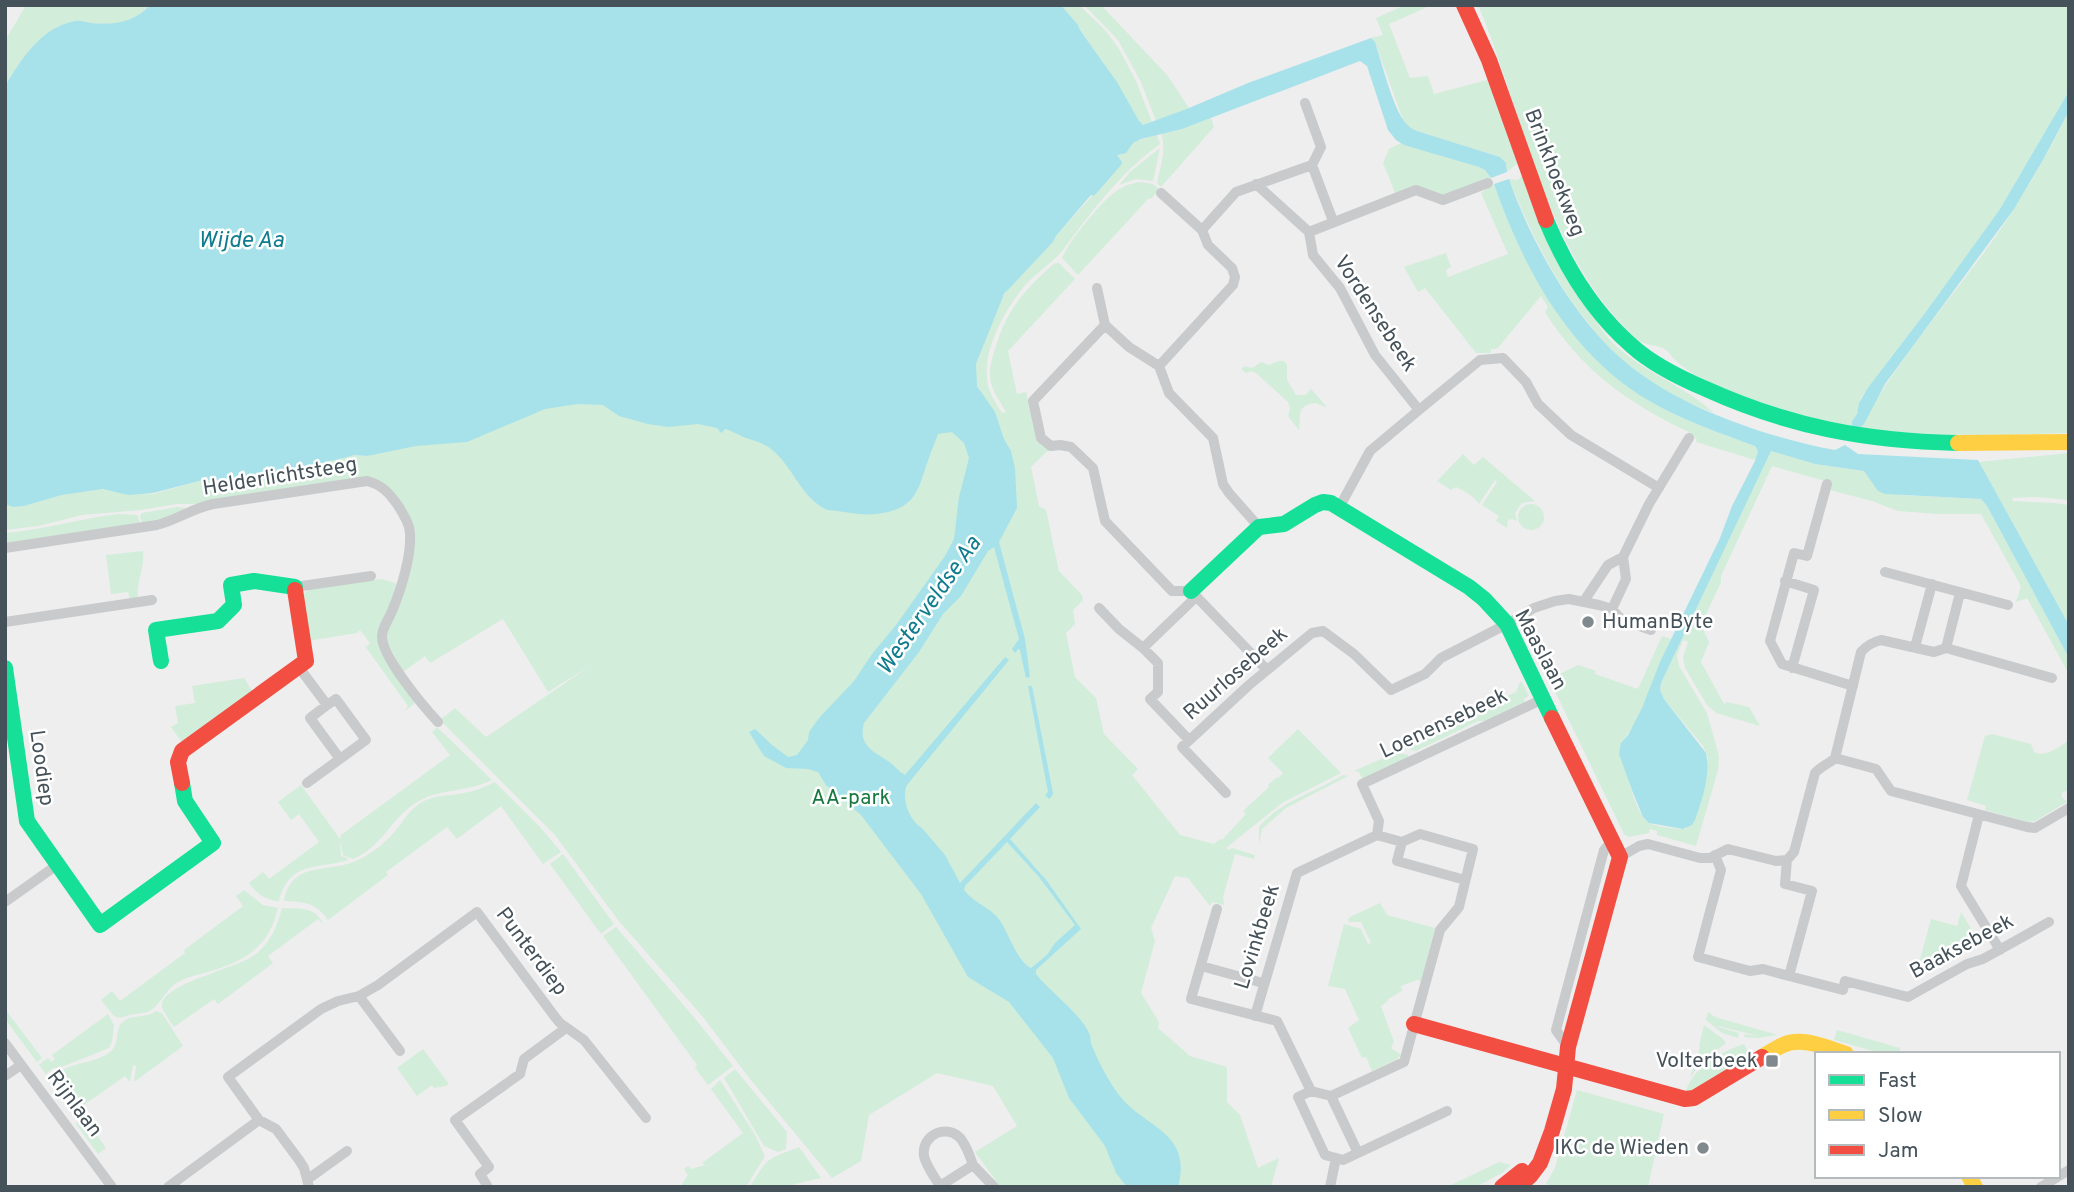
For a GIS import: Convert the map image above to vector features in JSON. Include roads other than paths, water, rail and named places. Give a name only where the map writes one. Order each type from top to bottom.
[{"type":"street","name":"Brinkhoekweg","points":[[1464,5],[1480,37],[1525,168],[1552,234],[1584,292],[1605,319],[1635,349],[1670,372],[1723,397],[1812,427],[1879,439],[1941,443],[2069,442]]},
{"type":"street","points":[[1202,230],[1236,191],[1311,165],[1321,147],[1305,103]]},
{"type":"street","points":[[1311,165],[1333,221]]},
{"type":"street","points":[[1308,232],[1416,190],[1443,200],[1488,183]]},
{"type":"street","name":"Vordensebeek","points":[[1256,184],[1308,232],[1313,255],[1340,288],[1375,355],[1419,410]]},
{"type":"street","points":[[1159,366],[1233,285],[1235,276],[1232,268],[1208,244],[1202,230],[1161,193]]},
{"type":"street","points":[[1097,288],[1105,325],[1129,347],[1159,366],[1169,393],[1213,438],[1223,484],[1259,527]]},
{"type":"street","points":[[1105,325],[1033,401],[1041,438],[1051,446],[1071,447],[1093,468],[1105,522],[1172,591],[1194,594],[1267,670]]},
{"type":"street","points":[[1143,648],[1259,527],[1284,524],[1323,502],[1339,508],[1370,452],[1480,360],[1503,358],[1526,382],[1538,404],[1571,435],[1659,488]]},
{"type":"street","points":[[1584,601],[1608,565],[1623,557],[1689,438]]},
{"type":"street","name":"Helderlichtsteeg","points":[[5,548],[158,525],[213,504],[367,481],[382,486],[395,500],[410,530],[402,582],[383,631],[382,641],[408,686],[438,722]]},
{"type":"street","points":[[1827,484],[1807,556],[1794,553],[1770,641],[1782,664],[1853,685]]},
{"type":"street","name":"Maaslaan","points":[[1339,508],[1469,587],[1507,624],[1620,857]]},
{"type":"street","points":[[1612,609],[1626,579],[1623,557]]},
{"type":"street","points":[[1885,572],[2008,605]]},
{"type":"street","points":[[161,661],[156,630],[218,621],[234,605],[231,585],[254,581],[295,587],[371,576]]},
{"type":"street","points":[[1785,582],[1814,590],[1792,668]]},
{"type":"street","points":[[1915,647],[1932,584]]},
{"type":"street","points":[[295,587],[306,661],[298,666],[327,705]]},
{"type":"street","points":[[1946,649],[1961,593]]},
{"type":"street","points":[[1507,624],[1550,602],[1569,599],[1612,609],[1622,620],[1651,630]]},
{"type":"street","points":[[5,622],[152,600]]},
{"type":"street","points":[[1099,608],[1158,663],[1158,691],[1150,699],[1189,740]]},
{"type":"street","name":"Ruurlosebeek","points":[[1227,793],[1182,747],[1312,633],[1322,631],[1354,654],[1391,690],[1425,674],[1441,658],[1507,624]]},
{"type":"street","points":[[1789,976],[1812,891],[1785,884],[1787,860],[1794,852],[1815,773],[1835,758],[1861,652],[1866,646],[1881,640],[1934,652],[1946,649],[2052,678]]},
{"type":"street","name":"Loodiep","points":[[5,668],[27,821],[100,925],[213,843],[185,801],[178,762],[182,751],[298,666]]},
{"type":"street","points":[[307,783],[340,759],[366,740],[336,699],[310,718],[340,759]]},
{"type":"street","name":"Loenensebeek","points":[[1377,835],[1379,821],[1362,785],[1543,699]]},
{"type":"street","points":[[1835,758],[1876,769],[1891,791],[2035,828],[2069,808]]},
{"type":"street","points":[[1979,815],[1961,886],[2000,950]]},
{"type":"street","points":[[1377,835],[1402,842],[1420,834],[1473,849],[1459,907],[1440,930],[1404,1062],[1331,1096],[1311,1090],[1298,1097],[1325,1155],[1343,1160],[1447,1111]]},
{"type":"street","name":"Lovinkbeek","points":[[1255,1016],[1297,873],[1377,835]]},
{"type":"street","points":[[1568,1048],[1556,1030],[1604,850],[1612,841]]},
{"type":"street","points":[[1402,842],[1397,861],[1465,880]]},
{"type":"street","points":[[1518,1187],[1531,1175],[1546,1148],[1564,1089],[1568,1048],[1620,857],[1648,844],[1700,858],[1710,858],[1723,850],[1733,849],[1776,861],[1787,860]]},
{"type":"street","name":"Baaksebeek","points":[[1715,855],[1721,870],[1698,957],[1750,971],[1762,969],[1843,990],[1845,982],[1908,998],[2049,922]]},
{"type":"street","points":[[5,902],[57,865]]},
{"type":"street","points":[[1217,909],[1191,999],[1277,1021],[1311,1090]]},
{"type":"street","name":"Punterdiep","points":[[259,1120],[228,1077],[329,1004],[359,996],[388,978],[477,912],[555,1017],[584,1040],[646,1118]]},
{"type":"street","points":[[1201,966],[1263,983]]},
{"type":"street","points":[[359,996],[400,1051]]},
{"type":"street","points":[[1414,1024],[1685,1099],[1694,1098],[1793,1041],[1839,1052]]},
{"type":"street","name":"Punterdiep","points":[[488,1187],[480,1174],[489,1167],[455,1120],[520,1074],[524,1059],[566,1028]]},
{"type":"street","name":"Rijnlaan","points":[[5,1043],[112,1187]]},
{"type":"street","points":[[5,1076],[20,1065]]},
{"type":"street","points":[[1502,1187],[1521,1172],[1532,1155],[1544,1128],[1556,1079],[1565,1066]]},
{"type":"street","points":[[1331,1096],[1358,1153]]},
{"type":"street","points":[[168,1187],[259,1120],[276,1129],[299,1160],[308,1183],[347,1151]]},
{"type":"street","points":[[973,1165],[939,1186],[923,1153],[926,1142],[942,1131],[952,1132],[967,1148],[973,1165],[994,1187]]},
{"type":"street","points":[[1330,1187],[1336,1158]]},
{"type":"water","name":"Wijde Aa","points":[[150,5],[1061,5],[1117,82],[1143,125],[1371,38],[1375,42],[1395,105],[1409,126],[1417,131],[1500,157],[1506,163],[1507,172],[1491,178],[1479,167],[1404,145],[1396,140],[1388,130],[1367,66],[1360,61],[1182,129],[1141,139],[1133,143],[1126,153],[1117,155],[1121,165],[1094,196],[1090,196],[1053,242],[1004,294],[976,364],[977,386],[995,412],[1015,468],[1017,508],[999,542],[1025,639],[1030,677],[1026,678],[1020,650],[1015,653],[1012,649],[1019,639],[994,547],[988,551],[961,596],[943,614],[919,652],[864,723],[863,737],[872,750],[905,775],[1005,657],[1009,660],[907,785],[907,809],[917,825],[945,855],[960,883],[1036,803],[1040,807],[1010,839],[1047,881],[1081,929],[1036,970],[1036,974],[1085,1025],[1100,1063],[1119,1095],[1173,1142],[1179,1154],[1181,1168],[1178,1187],[1127,1187],[1116,1173],[1105,1146],[1069,1098],[1053,1058],[1009,1002],[968,977],[921,894],[861,815],[826,785],[818,772],[786,768],[764,756],[749,732],[755,729],[788,757],[797,755],[819,718],[854,681],[945,556],[954,539],[959,497],[969,458],[964,443],[952,432],[938,434],[919,486],[909,502],[876,514],[827,510],[810,497],[771,449],[728,430],[725,429],[721,433],[717,428],[698,424],[668,427],[648,424],[619,416],[603,405],[578,404],[545,409],[467,442],[416,446],[367,456],[355,455],[299,469],[233,480],[203,480],[153,493],[128,495],[103,489],[62,495],[24,506],[13,507],[5,504],[5,86],[33,46],[63,24],[77,21],[99,24],[123,22]],"holes":[[[1007,842],[1039,877],[1075,925],[1031,968],[1016,952],[998,918],[964,890]]]},
{"type":"water","points":[[2069,91],[2069,111],[2014,209],[1885,384],[1864,424],[1859,428],[1852,426],[1859,403],[1867,389],[2000,209]]},
{"type":"water","points":[[1509,179],[1531,232],[1560,285],[1597,334],[1638,372],[1658,386],[1732,421],[1785,439],[1835,450],[1845,445],[1858,454],[1978,460],[2069,625],[2069,658],[1981,499],[1885,494],[1878,491],[1864,471],[1815,464],[1771,451],[1661,683],[1660,690],[1664,699],[1706,753],[1707,778],[1695,820],[1692,825],[1683,829],[1649,823],[1643,817],[1619,754],[1621,743],[1642,708],[1660,662],[1720,538],[1758,451],[1755,446],[1689,421],[1651,402],[1622,383],[1574,335],[1553,308],[1506,216],[1494,184]]},
{"type":"water","points":[[1028,686],[1032,686],[1053,793],[1049,799],[1045,795],[1048,792]]},
{"type":"place","name":"HumanByte","points":[[1588,622]]},
{"type":"place","name":"Volterbeek","points":[[1772,1061]]},
{"type":"place","name":"IKC de Wieden","points":[[1703,1148]]},
{"type":"water label","name":"Westerveldse Aa","points":[[930,606]]},
{"type":"park label","name":"AA-park","points":[[851,798]]}]
